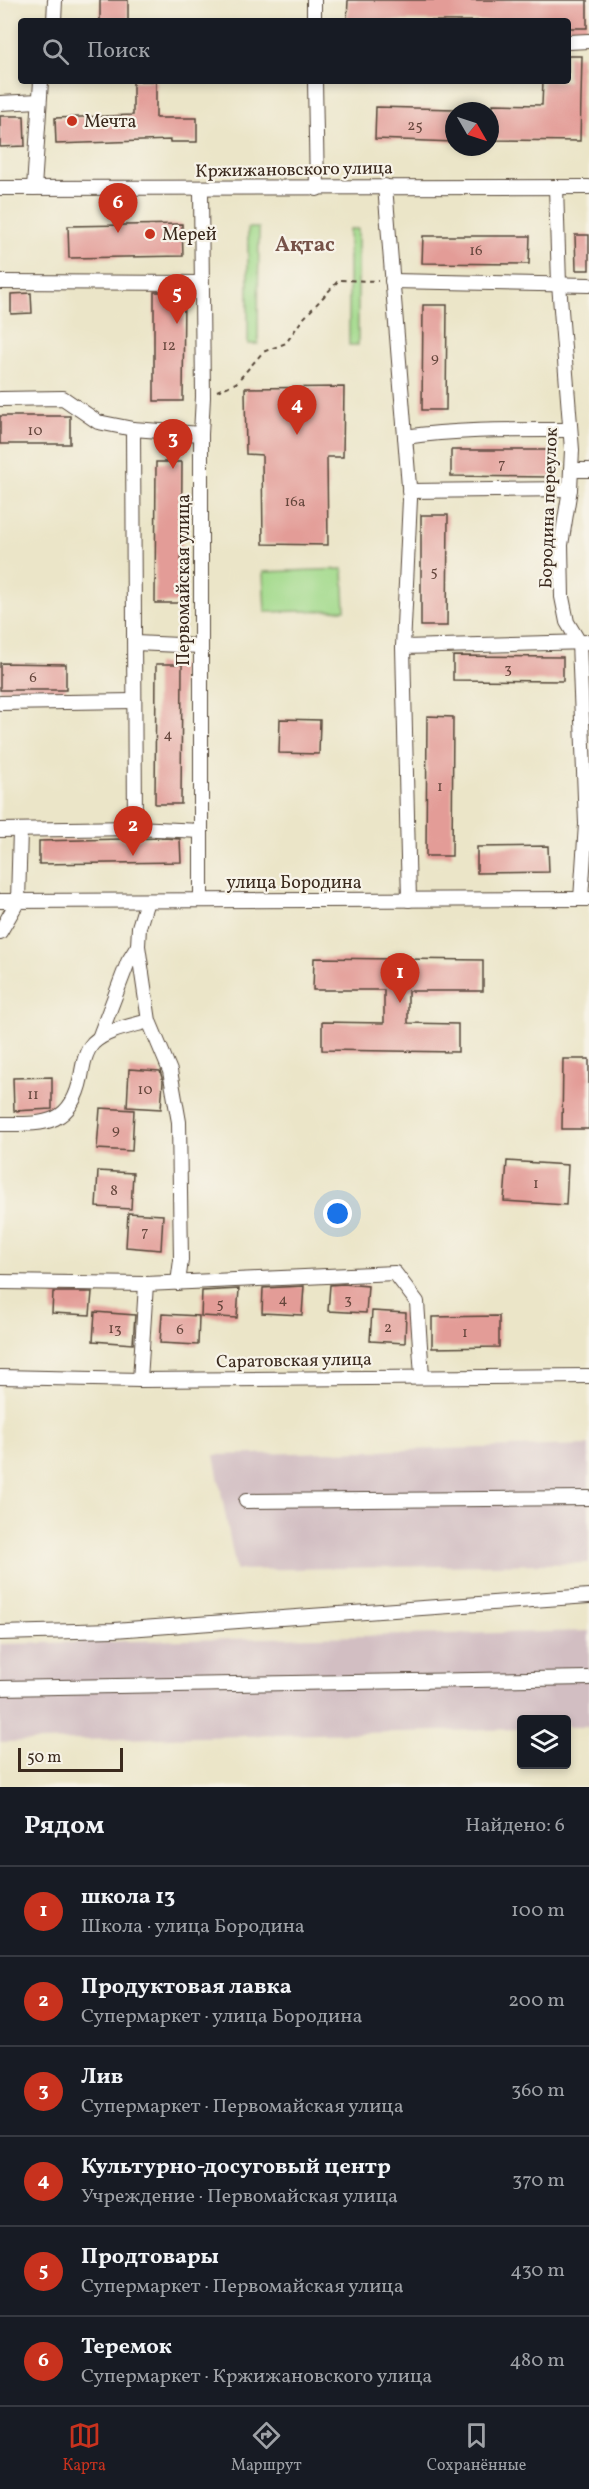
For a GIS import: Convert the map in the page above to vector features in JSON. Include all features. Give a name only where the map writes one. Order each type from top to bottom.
[{"type":"street","points":[[54,18],[55,0]]},
{"type":"street","points":[[314,0],[314,18]]},
{"type":"street","points":[[571,42],[589,41]]},
{"type":"street","points":[[34,188],[41,84]]},
{"type":"street","points":[[315,84],[316,189]]},
{"type":"street","points":[[0,102],[39,101]]},
{"type":"street","points":[[385,186],[409,491],[404,647],[410,900]]},
{"type":"street","name":"Бородина переулок","points":[[556,187],[559,284],[571,470],[561,545],[562,597],[567,622],[584,642],[585,899]]},
{"type":"street","name":"Кржижановского улица","points":[[0,188],[589,187]]},
{"type":"street","name":"Первомайская улица","points":[[201,189],[203,397],[201,434],[201,900]]},
{"type":"street","points":[[392,281],[589,285]]},
{"type":"street","points":[[0,282],[201,283]]},
{"type":"street","points":[[0,399],[63,398],[98,422],[133,429],[201,434]]},
{"type":"street","points":[[133,429],[135,828]]},
{"type":"street","points":[[405,437],[435,432],[570,430]]},
{"type":"street","points":[[571,470],[589,470]]},
{"type":"street","points":[[409,491],[570,489]]},
{"type":"street","points":[[404,647],[584,642]]},
{"type":"street","points":[[135,643],[201,646]]},
{"type":"street","points":[[0,703],[134,701]]},
{"type":"street","points":[[0,830],[135,828],[201,831]]},
{"type":"street","points":[[0,932],[18,901],[20,830]]},
{"type":"street","name":"улица Бородина","points":[[0,901],[585,899]]},
{"type":"street","points":[[147,901],[139,927],[138,946],[149,1021],[170,1071],[179,1122],[181,1260],[178,1283]]},
{"type":"street","points":[[0,1124],[51,1121],[66,1111],[76,1098],[87,1053],[99,1038],[120,981],[138,946]]},
{"type":"street","points":[[99,1038],[149,1021]]},
{"type":"street","points":[[0,1282],[146,1284],[395,1273],[417,1302],[422,1376]]},
{"type":"street","points":[[140,1380],[146,1284]]},
{"type":"street","name":"Саратовская улица","points":[[0,1377],[140,1380],[589,1376]]},
{"type":"street","points":[[246,1501],[589,1498]]},
{"type":"street","points":[[0,1633],[114,1630],[589,1596]]},
{"type":"street","points":[[0,1688],[589,1678]]},
{"type":"path","points":[[203,397],[236,383],[263,352],[286,343],[302,320],[339,280],[392,281]]},
{"type":"shaded area","points":[[589,1445],[589,1563],[236,1570],[214,1455]]},
{"type":"shaded area","points":[[589,1631],[589,1727],[571,1727],[571,1715],[517,1715],[517,1729],[0,1742],[0,1644]]},
{"type":"green space","points":[[248,228],[259,228],[258,344],[248,344]]},
{"type":"green space","points":[[349,229],[358,229],[358,345],[349,345]]},
{"type":"green space","points":[[343,569],[345,610],[265,612],[263,572]]},
{"type":"building","points":[[100,0],[128,0],[128,18],[100,18]]},
{"type":"building","points":[[348,0],[587,0],[587,28],[571,28],[571,18],[347,18]]},
{"type":"building","points":[[571,56],[582,56],[580,141],[499,140],[499,104],[542,105],[543,84],[571,84]]},
{"type":"building","points":[[133,84],[156,84],[156,118],[197,118],[197,142],[170,142],[170,140],[56,144],[55,118],[133,115]]},
{"type":"building","points":[[376,107],[445,109],[445,142],[375,139]]},
{"type":"building","points":[[0,116],[24,116],[25,146],[0,147]]},
{"type":"building","points":[[182,224],[183,256],[69,258],[68,226]]},
{"type":"building","points":[[575,235],[589,235],[589,270],[576,270]]},
{"type":"building","points":[[423,236],[530,236],[529,264],[422,263]]},
{"type":"building","points":[[154,292],[184,292],[183,401],[154,401]]},
{"type":"building","points":[[31,293],[32,313],[11,314],[11,294]]},
{"type":"building","points":[[423,305],[447,305],[446,410],[422,410]]},
{"type":"building","points":[[344,387],[343,457],[327,457],[328,545],[263,544],[262,455],[246,454],[245,388]]},
{"type":"building","points":[[0,416],[70,416],[70,444],[0,444]]},
{"type":"building","points":[[451,450],[554,450],[554,477],[451,476]]},
{"type":"building","points":[[156,462],[182,462],[181,603],[155,603]]},
{"type":"building","points":[[421,515],[448,515],[447,626],[421,626]]},
{"type":"building","points":[[453,656],[563,657],[563,681],[453,680]]},
{"type":"building","points":[[0,663],[66,664],[66,690],[0,690]]},
{"type":"building","points":[[156,664],[182,664],[181,804],[155,804]]},
{"type":"building","points":[[427,716],[453,717],[452,856],[426,856]]},
{"type":"building","points":[[280,719],[320,720],[319,754],[279,753]]},
{"type":"building","points":[[180,839],[181,862],[39,864],[39,841]]},
{"type":"building","points":[[548,846],[549,872],[477,873],[477,847]]},
{"type":"building","points":[[314,958],[483,960],[483,991],[408,991],[408,1023],[458,1024],[458,1052],[322,1050],[322,1022],[384,1023],[384,990],[313,990]]},
{"type":"building","points":[[563,1059],[589,1059],[589,1129],[562,1129]]},
{"type":"building","points":[[129,1069],[160,1071],[163,1081],[161,1109],[127,1107]]},
{"type":"building","points":[[52,1077],[52,1109],[14,1111],[13,1078]]},
{"type":"building","points":[[100,1108],[134,1110],[132,1151],[97,1149]]},
{"type":"building","points":[[507,1161],[568,1165],[566,1205],[504,1201]]},
{"type":"building","points":[[98,1171],[133,1173],[131,1209],[96,1207]]},
{"type":"building","points":[[128,1213],[163,1215],[161,1250],[126,1247]]},
{"type":"building","points":[[330,1285],[368,1286],[366,1313],[328,1311]]},
{"type":"building","points":[[304,1286],[302,1315],[262,1313],[263,1288]]},
{"type":"building","points":[[239,1289],[237,1318],[201,1316],[202,1291]]},
{"type":"building","points":[[53,1292],[92,1292],[90,1315],[52,1313]]},
{"type":"building","points":[[372,1311],[406,1313],[405,1343],[370,1341]]},
{"type":"building","points":[[95,1312],[135,1315],[133,1344],[93,1341]]},
{"type":"building","points":[[162,1314],[199,1316],[198,1345],[160,1343]]},
{"type":"building","points":[[499,1316],[499,1347],[432,1348],[432,1317]]},
{"type":"place","name":"Мечта","points":[[72,121]]},
{"type":"place","name":"Теремок","points":[[118,233]]},
{"type":"place","name":"Мерей","points":[[150,234]]},
{"type":"place","name":"Продтовары","points":[[177,324]]},
{"type":"place","name":"Культурно-досуговый центр","points":[[297,435]]},
{"type":"place","name":"Лив","points":[[173,469]]},
{"type":"place","name":"Продуктовая лавка","points":[[133,856]]},
{"type":"place","name":"школа 13","points":[[400,1003]]},
{"type":"district","name":"Ақтас","points":[[305,244]]}]
